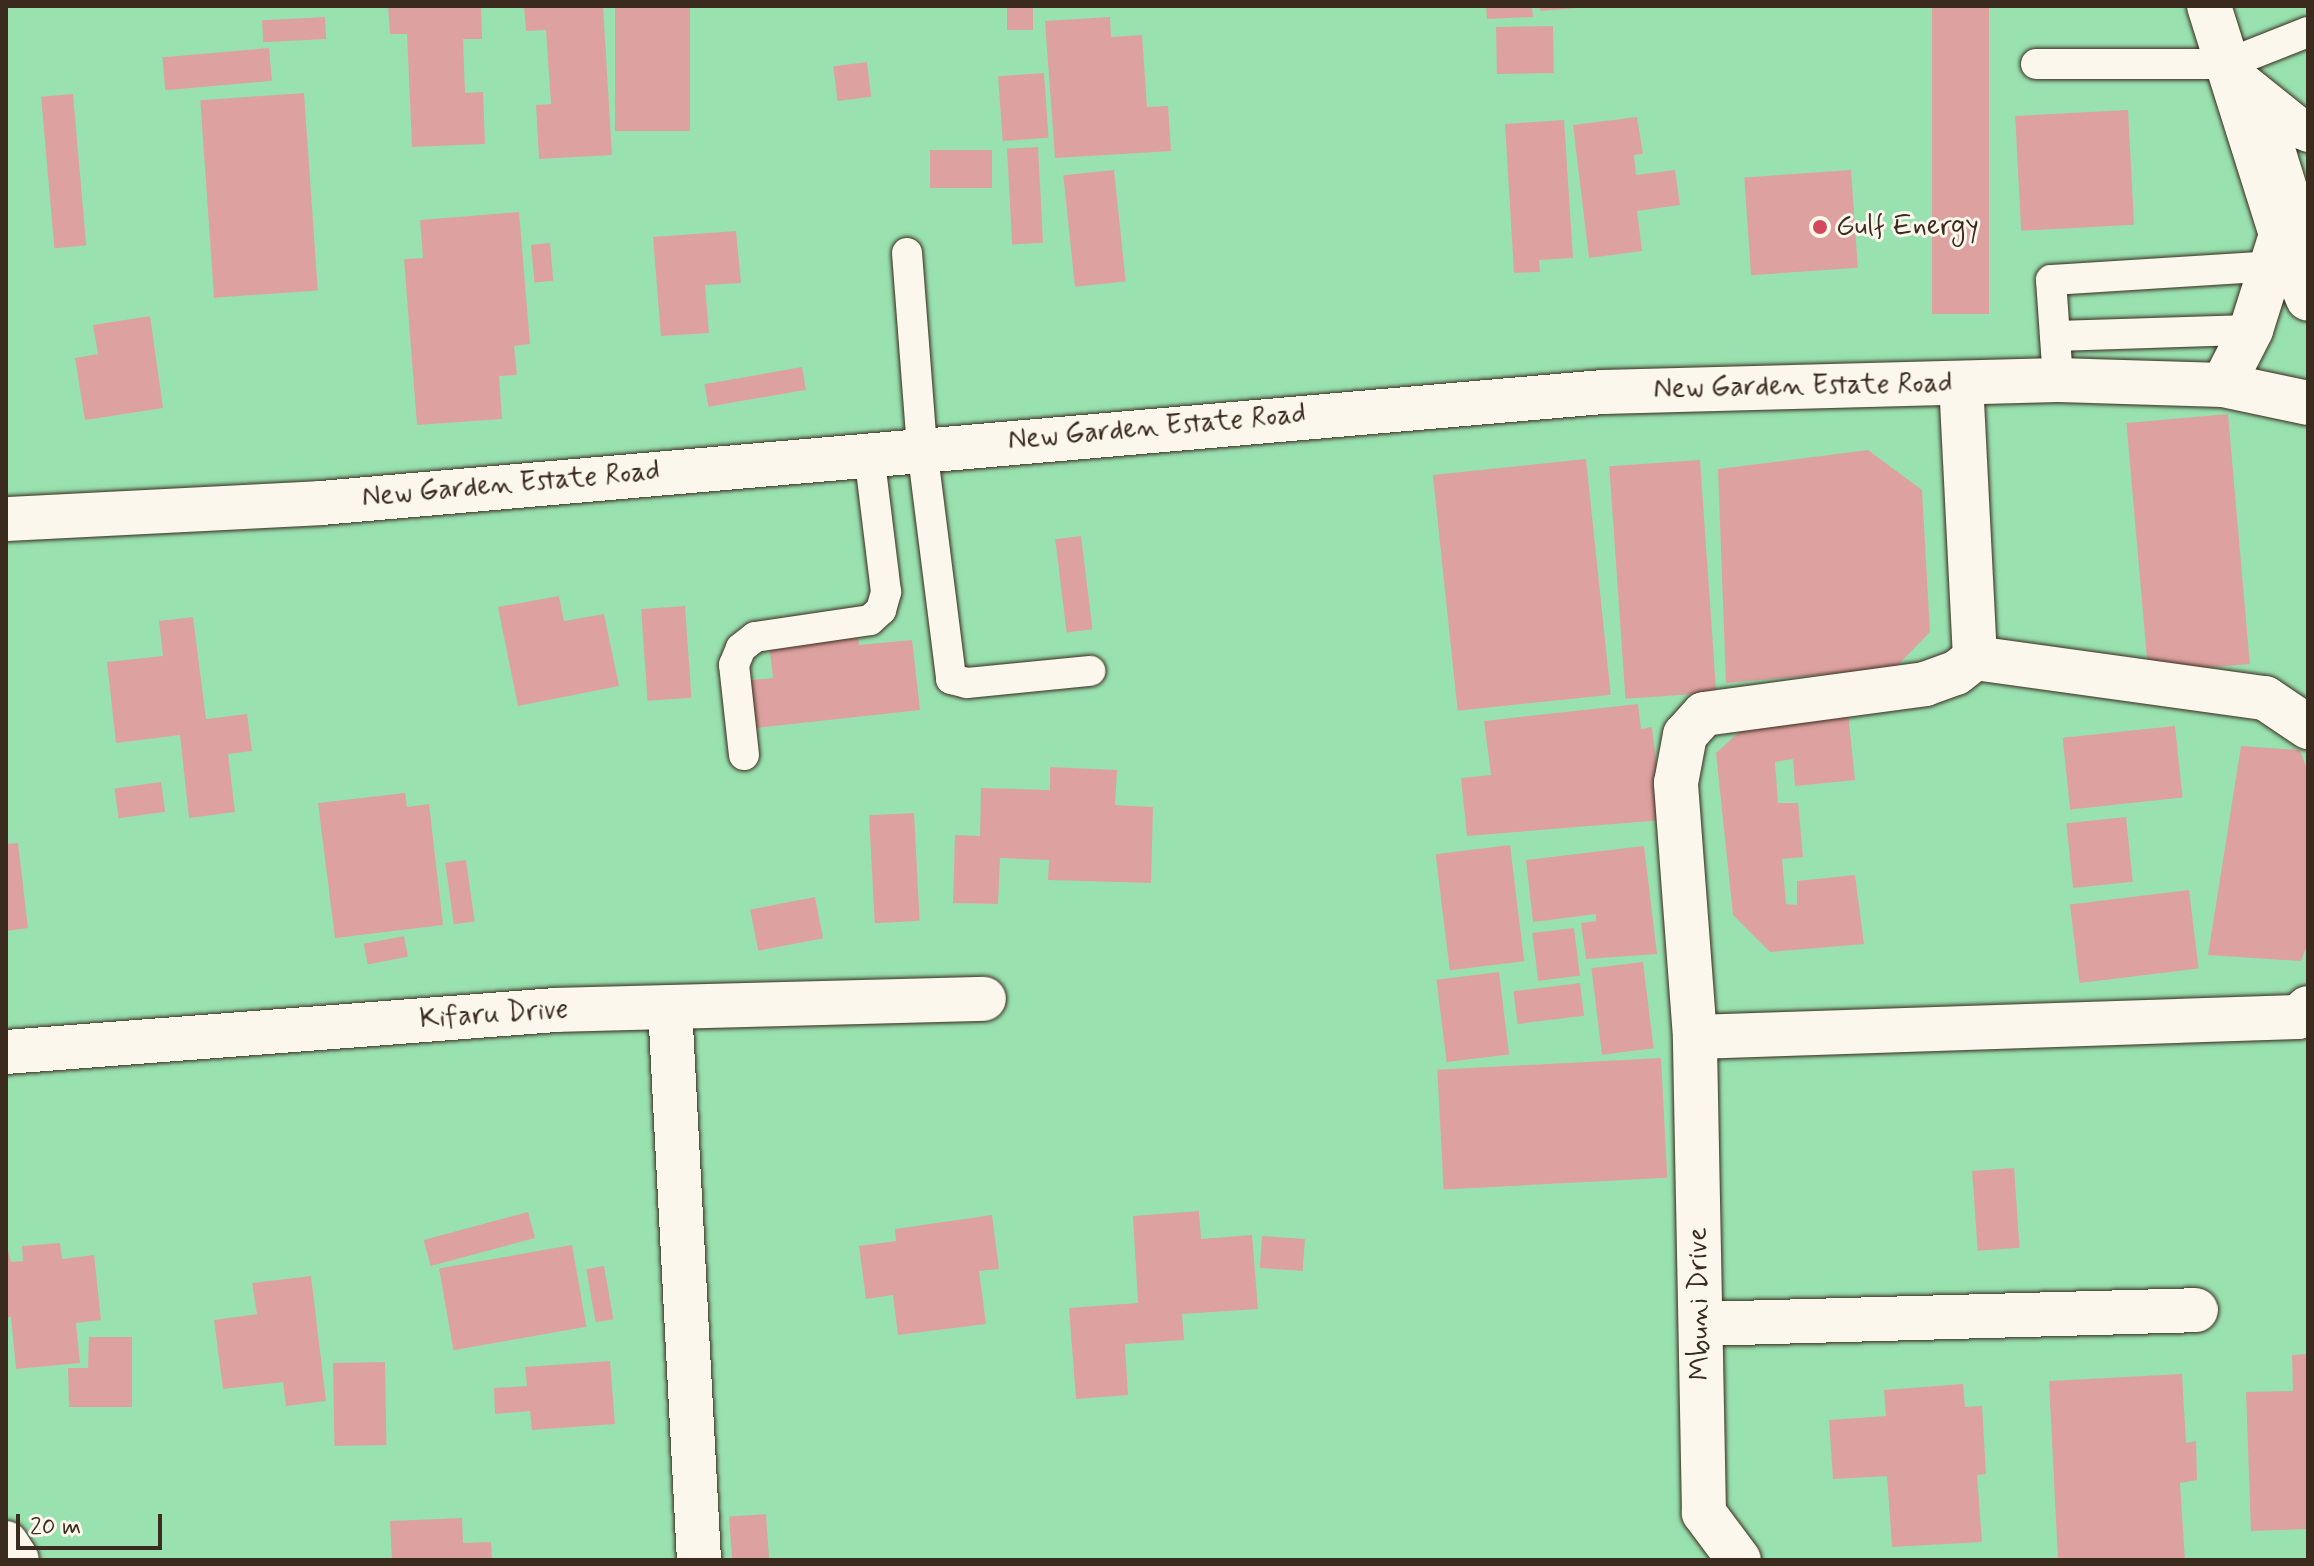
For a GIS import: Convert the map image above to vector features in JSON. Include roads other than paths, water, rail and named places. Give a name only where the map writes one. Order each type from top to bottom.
[{"type":"street","points":[[2209,6],[2295,261],[2251,330],[2223,385]]},
{"type":"street","name":"New Garden Estate Road","points":[[6,519],[321,503],[922,448],[1603,392],[2058,380],[2223,385],[2308,403]]},
{"type":"street","points":[[1961,383],[1975,658],[2265,698],[2308,727]]},
{"type":"street","name":"Mbuni Drive","points":[[1739,1560],[1704,1513],[1695,1037],[1676,783],[1685,735],[1704,714],[1925,684],[1956,673],[1975,658]]},
{"type":"street","name":"Kifaru Drive","points":[[6,1052],[556,1010],[984,999]]},
{"type":"street","points":[[670,1007],[699,1560]]},
{"type":"street","points":[[1695,1037],[2298,1017],[2308,1008]]},
{"type":"street","points":[[1701,1324],[2196,1310]]},
{"type":"street","points":[[6,1543],[17,1560]]},
{"type":"lane","points":[[2036,64],[2227,64],[2308,32]]},
{"type":"lane","points":[[2227,64],[2308,128]]},
{"type":"lane","points":[[2058,380],[2051,280],[2295,261],[2272,123],[2308,137]]},
{"type":"lane","points":[[907,253],[922,448],[951,679],[967,683],[1090,671]]},
{"type":"lane","points":[[2055,336],[2251,330]]},
{"type":"lane","points":[[744,755],[734,665],[741,648],[755,637],[870,620],[881,610],[886,592],[869,453]]},
{"type":"place","name":"Gulf Energy","points":[[1820,227]]}]
